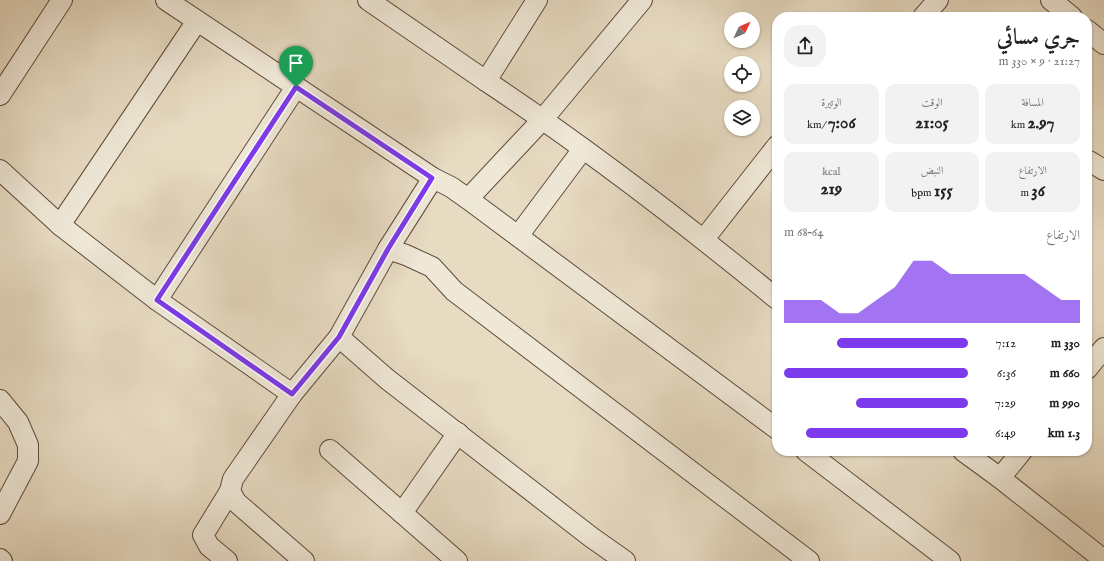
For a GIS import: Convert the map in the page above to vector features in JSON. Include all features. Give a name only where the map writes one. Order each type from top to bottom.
[{"type":"street","points":[[0,94],[62,0]]},
{"type":"street","points":[[166,0],[432,178],[451,187],[772,425]]},
{"type":"street","points":[[368,0],[543,118],[704,240],[772,295]]},
{"type":"street","points":[[486,81],[537,0]]},
{"type":"street","points":[[468,199],[543,118],[642,0]]},
{"type":"street","points":[[927,12],[938,0]]},
{"type":"street","points":[[1051,0],[1066,12]]},
{"type":"street","points":[[60,225],[197,21]]},
{"type":"street","points":[[1092,34],[1104,44]]},
{"type":"street","points":[[157,300],[296,87]]},
{"type":"street","points":[[518,236],[583,149]]},
{"type":"street","points":[[704,240],[772,152]]},
{"type":"street","points":[[0,170],[60,225],[157,300],[292,394]]},
{"type":"street","points":[[227,561],[209,546],[203,535],[230,491],[233,479],[292,394],[339,337],[388,249],[432,178]]},
{"type":"street","points":[[388,249],[406,255],[432,267],[454,291],[809,561]]},
{"type":"street","points":[[339,337],[387,379],[624,561]]},
{"type":"street","points":[[1092,363],[1104,348]]},
{"type":"street","points":[[0,400],[18,422],[28,445],[28,461],[0,514]]},
{"type":"street","points":[[402,513],[458,433]]},
{"type":"street","points":[[330,450],[457,561]]},
{"type":"street","points":[[813,456],[950,561]]},
{"type":"street","points":[[970,456],[1104,560]]},
{"type":"street","points":[[1000,478],[1018,456]]},
{"type":"street","points":[[230,491],[236,502],[304,561]]},
{"type":"route","points":[[296,87],[432,178],[388,249],[339,337],[292,394],[157,300],[296,87]]}]
